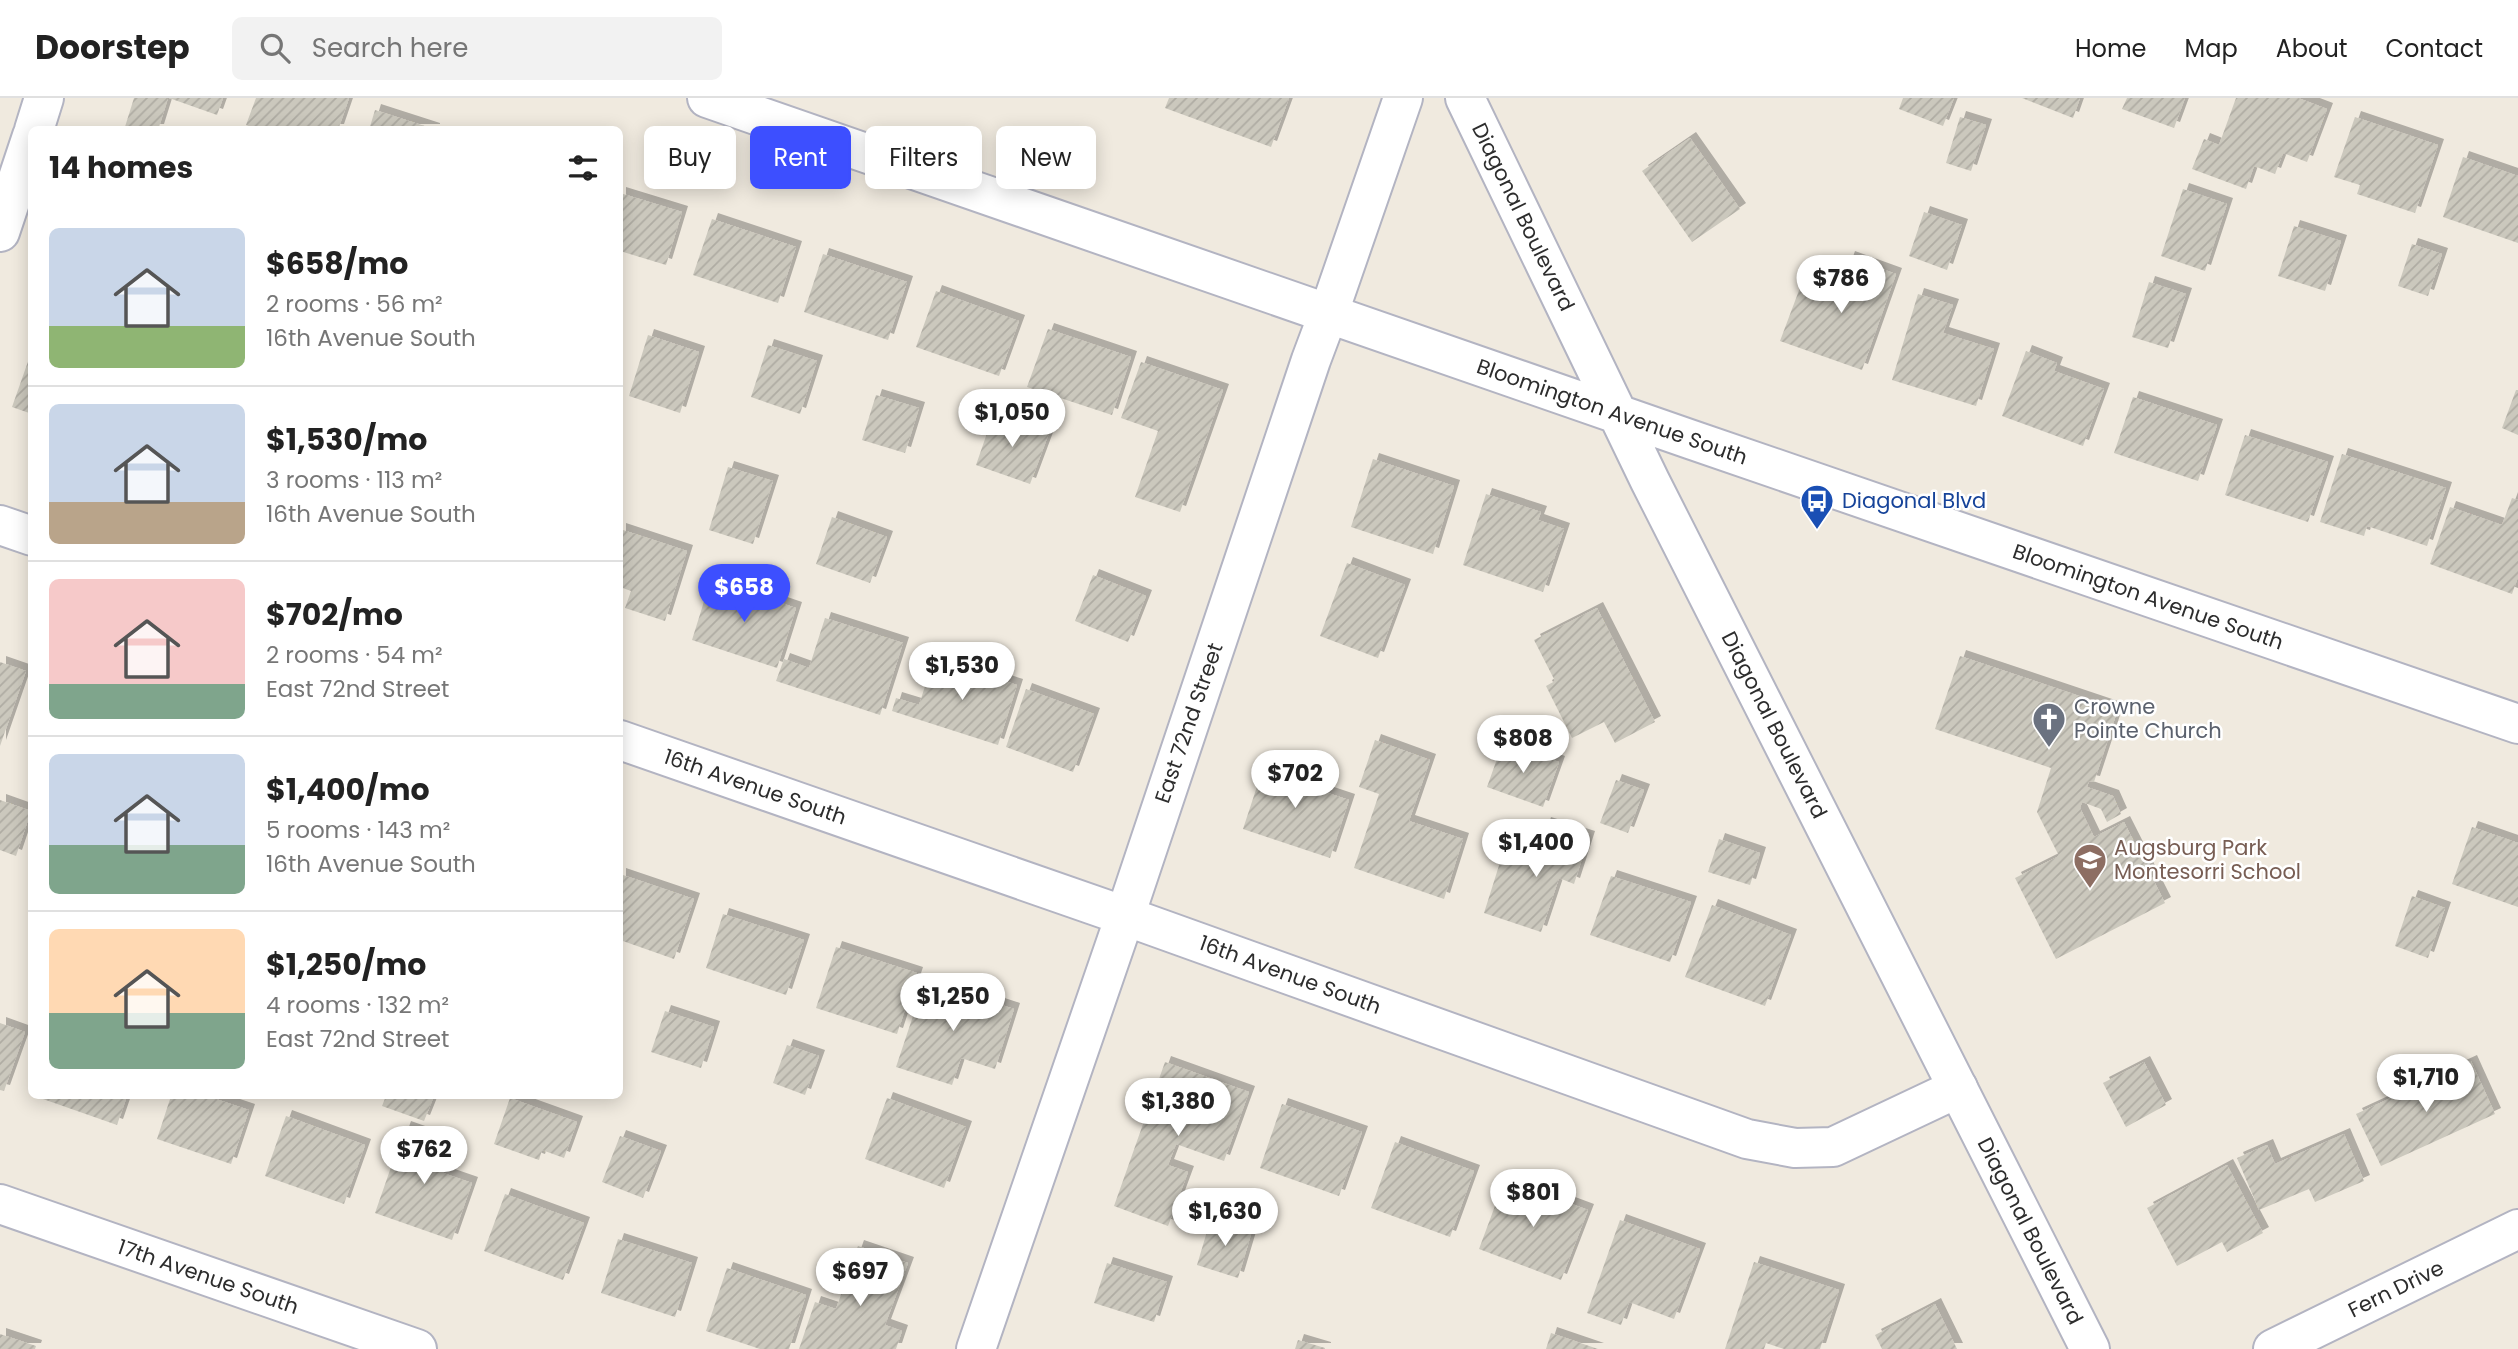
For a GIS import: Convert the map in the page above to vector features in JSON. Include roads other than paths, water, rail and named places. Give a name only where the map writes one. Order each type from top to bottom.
[{"type":"street","points":[[35,126],[44,98]]},
{"type":"street","name":"Bloomington Avenue South","points":[[707,98],[2518,724]]},
{"type":"street","name":"East 72nd Street","points":[[976,1349],[1125,916],[1311,360],[1403,98]]},
{"type":"street","name":"Diagonal Boulevard","points":[[1465,98],[1650,481],[2090,1349]]},
{"type":"street","points":[[0,232],[28,148]]},
{"type":"street","points":[[0,525],[28,535]]},
{"type":"street","name":"16th Avenue South","points":[[623,741],[1759,1141],[1795,1148],[1833,1147],[1958,1088]]},
{"type":"street","name":"17th Avenue South","points":[[0,1204],[417,1349]]},
{"type":"street","name":"Fern Drive","points":[[2273,1349],[2518,1229]]},
{"type":"place","name":"Diagonal Blvd","points":[[1817,531]]},
{"type":"place","name":"Crowne Pointe Church","points":[[2049,749]]},
{"type":"place","name":"Augsburg Park Montesorri School","points":[[2090,890]]}]
